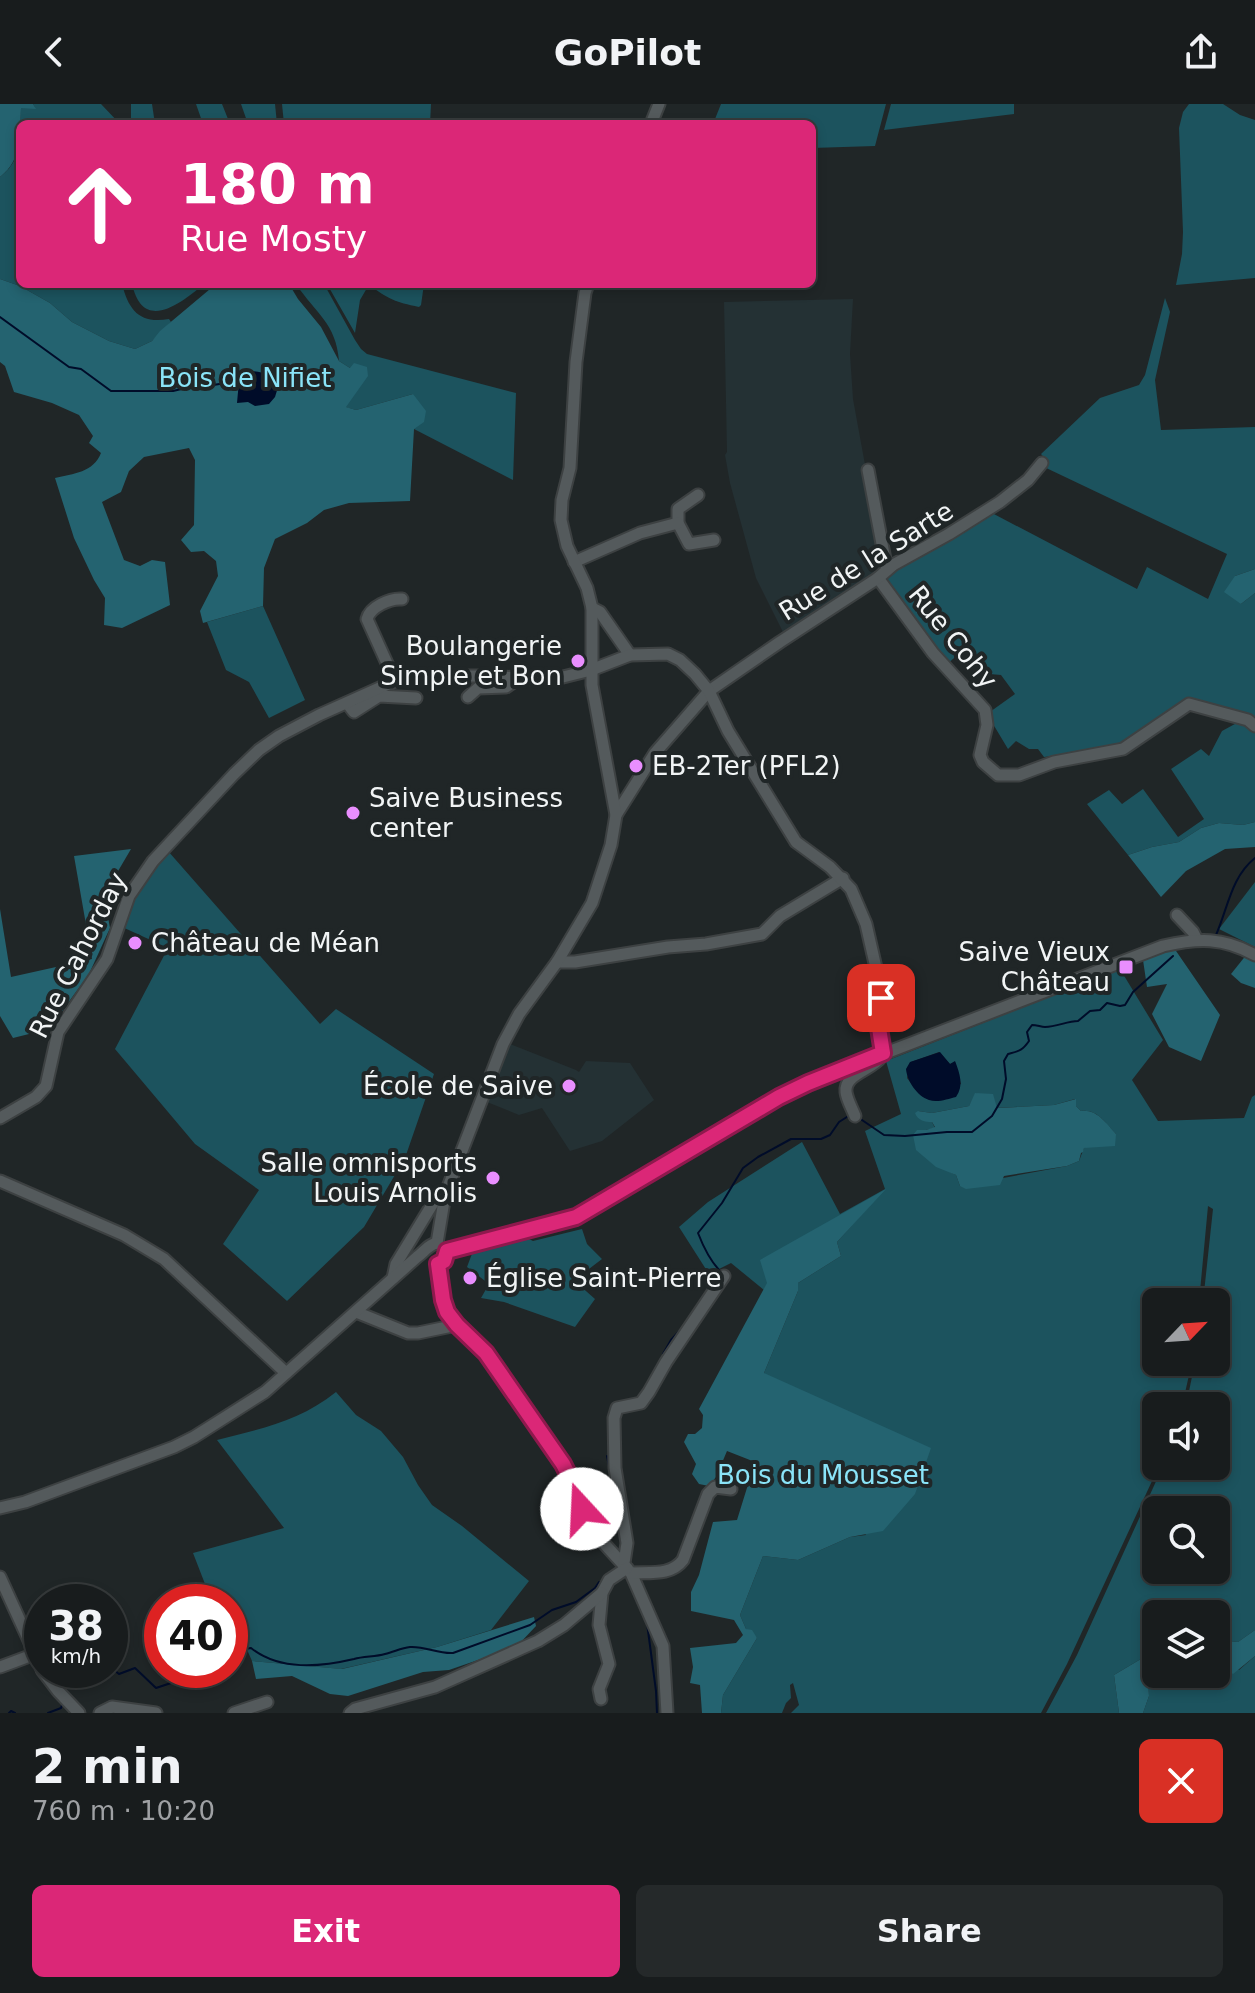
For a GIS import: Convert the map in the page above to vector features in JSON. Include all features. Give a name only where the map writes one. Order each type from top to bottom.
[{"type":"street","points":[[587,288],[576,362],[570,468],[562,500],[561,520],[567,546],[587,588],[592,608],[591,670],[616,815],[611,845],[592,903],[557,962],[507,1034],[445,1195],[432,1254],[447,1312],[486,1353],[563,1464],[589,1527],[627,1568],[663,1646],[667,1713]]},
{"type":"street","name":"Rue de la Sarte","points":[[616,815],[655,753],[709,691],[882,574],[1000,502],[1028,480],[1042,463]]},
{"type":"street","points":[[868,470],[882,574]]},
{"type":"street","points":[[698,495],[678,509],[678,523],[689,544],[714,540]]},
{"type":"street","points":[[574,562],[640,533],[678,523]]},
{"type":"street","name":"Rue Cohy","points":[[882,574],[933,653],[985,710],[987,725],[980,755],[983,762],[998,775],[1019,775],[1054,762],[1123,749],[1189,704],[1248,720],[1255,726]]},
{"type":"street","points":[[395,681],[367,619],[370,611],[395,599],[402,599]]},
{"type":"street","points":[[592,608],[600,612],[630,655],[668,654],[695,674],[709,691],[728,731],[796,842],[843,878],[851,889],[866,924],[880,989],[879,1028],[883,1053],[877,1063],[850,1079],[846,1086],[846,1095],[854,1114]]},
{"type":"street","name":"Rue Cahorday","points":[[0,1118],[36,1097],[46,1086],[58,1032],[107,959],[129,896],[153,861],[259,750],[279,736],[395,681],[450,676],[551,680],[591,670],[630,655]]},
{"type":"street","points":[[468,697],[478,688],[506,687],[520,678]]},
{"type":"street","points":[[347,703],[354,712],[379,696],[416,698]]},
{"type":"street","points":[[557,962],[575,962],[762,934],[780,916],[843,878]]},
{"type":"street","points":[[1177,915],[1197,940]]},
{"type":"street","points":[[0,1508],[25,1502],[194,1437],[251,1402],[410,1264],[443,1245],[447,1251],[576,1217],[808,1083],[1163,946],[1197,940],[1222,942],[1255,955]]},
{"type":"street","points":[[0,1181],[124,1235],[164,1259],[286,1373]]},
{"type":"street","points":[[393,1278],[396,1264],[435,1200],[445,1195]]},
{"type":"street","points":[[627,1568],[627,1543],[615,1468],[614,1418],[617,1408],[641,1403],[724,1276]]},
{"type":"street","points":[[356,1312],[408,1333],[457,1325]]},
{"type":"street","points":[[350,1713],[435,1687],[538,1641],[564,1625],[602,1593],[609,1580],[627,1568],[670,1571],[678,1567],[708,1494],[715,1487],[731,1489]]},
{"type":"street","points":[[2,1585],[24,1631]]},
{"type":"street","points":[[601,1699],[599,1689],[609,1664],[599,1625],[602,1593]]},
{"type":"street","points":[[0,1667],[24,1658]]},
{"type":"street","points":[[56,1688],[79,1713]]},
{"type":"street","points":[[234,1713],[267,1702]]},
{"type":"street","points":[[100,1713],[112,1707],[156,1713]]},
{"type":"shaded area","points":[[33,104],[101,104],[116,120],[21,120],[21,108],[35,108]]},
{"type":"shaded area","points":[[131,104],[152,104],[154,120],[131,120]]},
{"type":"shaded area","points":[[196,104],[222,104],[228,120],[202,120]]},
{"type":"shaded area","points":[[241,104],[275,104],[277,120],[247,120]]},
{"type":"shaded area","points":[[282,104],[431,104],[430,120],[284,120]]},
{"type":"shaded area","points":[[721,104],[886,104],[875,146],[816,148],[816,120],[715,120]]},
{"type":"shaded area","points":[[891,104],[1014,104],[1014,114],[884,130]]},
{"type":"shaded area","points":[[1189,104],[1223,104],[1255,120],[1255,278],[1176,285],[1183,232],[1179,128],[1183,112]]},
{"type":"shaded area","points":[[16,155],[16,285],[0,279],[0,177]]},
{"type":"shaded area","points":[[24,288],[123,288],[137,314],[150,319],[169,319],[171,322],[152,341],[135,349],[109,341],[72,322],[50,303]]},
{"type":"shaded area","points":[[133,288],[199,288],[163,310],[153,311],[137,299]]},
{"type":"shaded area","points":[[299,288],[326,288],[355,340],[367,354],[516,393],[513,480],[414,429],[413,394],[356,410],[345,407],[350,368],[339,361],[334,337]]},
{"type":"shaded area","points":[[329,288],[367,288],[360,300],[355,333]]},
{"type":"shaded area","points":[[374,288],[423,288],[419,307],[387,297]]},
{"type":"shaded area","points":[[1165,298],[1170,312],[1155,380],[1161,430],[1255,427],[1255,569],[1235,576],[1241,604],[1255,593],[1255,822],[1243,825],[1219,823],[1201,828],[1179,842],[1128,855],[1087,804],[1109,790],[1122,804],[1143,789],[1178,837],[1204,819],[1171,769],[1201,749],[1209,756],[1222,731],[1244,719],[1193,706],[1113,749],[1044,757],[1038,749],[1029,749],[1016,741],[1008,749],[987,714],[1015,694],[1001,675],[990,674],[966,648],[947,664],[886,578],[992,513],[1137,589],[1147,567],[1208,599],[1227,554],[1042,466],[1047,461],[1041,454],[1100,398],[1139,385],[1145,375]]},
{"type":"shaded area","points":[[853,299],[850,354],[853,399],[883,563],[882,572],[784,634],[756,578],[730,483],[725,455],[724,302]]},
{"type":"shaded area","points":[[250,371],[266,374],[279,384],[269,404],[255,406],[248,402],[237,403],[239,381]]},
{"type":"shaded area","points":[[263,606],[305,700],[269,718],[249,682],[226,670],[207,622]]},
{"type":"shaded area","points":[[168,851],[320,1024],[336,1009],[434,1074],[405,1158],[364,1227],[287,1301],[223,1244],[259,1190],[195,1144],[115,1049],[168,948],[120,926],[147,877]]},
{"type":"shaded area","points":[[1255,882],[1255,947],[1219,929]]},
{"type":"shaded area","points":[[1120,969],[1163,1040],[1132,1080],[1158,1121],[1244,1118],[1255,1095],[1255,1630],[1238,1642],[1230,1641],[1230,1600],[1142,1600],[1142,1658],[1114,1675],[1119,1713],[1046,1713],[1077,1655],[1142,1512],[1142,1584],[1230,1584],[1230,1496],[1149,1496],[1157,1480],[1230,1480],[1230,1392],[1189,1392],[1192,1376],[1230,1376],[1230,1288],[1205,1288],[1213,1209],[1208,1206],[1200,1288],[1142,1288],[1142,1376],[1189,1376],[1185,1392],[1142,1392],[1142,1480],[1152,1480],[1145,1496],[1142,1496],[1142,1503],[1067,1664],[1041,1713],[791,1713],[799,1705],[793,1683],[790,1685],[791,1698],[782,1713],[721,1713],[723,1695],[757,1638],[746,1629],[740,1615],[763,1556],[798,1560],[850,1537],[866,1535],[764,1373],[798,1291],[798,1283],[841,1256],[837,1242],[883,1191],[768,1283],[764,1290],[731,1263],[709,1274],[679,1227],[708,1202],[802,1142],[840,1214],[885,1189],[865,1131],[901,1114],[886,1061]],"holes":[[[939,1052],[950,1064],[955,1062],[961,1084],[917,1091],[907,1078],[911,1062]],[[976,1093],[996,1108],[1054,1105],[1075,1099],[1081,1111],[1097,1114],[1116,1134],[1084,1148],[1079,1161],[1067,1166],[960,1186],[956,1175],[948,1171],[918,1130],[935,1128],[918,1111],[932,1113],[969,1106]]]},
{"type":"shaded area","name":"École de Saive","points":[[510,1044],[579,1072],[586,1061],[630,1063],[654,1100],[602,1141],[570,1151],[542,1108],[519,1115],[487,1102]]},
{"type":"shaded area","points":[[940,1052],[950,1064],[955,1061],[961,1084],[956,1097],[932,1101],[913,1088],[906,1069],[910,1062]]},
{"type":"shaded area","points":[[582,1229],[587,1244],[602,1259],[585,1272],[578,1284],[595,1299],[575,1327],[504,1302],[481,1298],[489,1284],[467,1267],[473,1251]]},
{"type":"shaded area","points":[[336,1392],[356,1415],[381,1431],[403,1457],[432,1505],[529,1581],[491,1630],[437,1647],[341,1669],[252,1661],[248,1652],[248,1584],[205,1584],[193,1553],[284,1528],[217,1440],[264,1428],[322,1402]]},
{"type":"shaded area","points":[[1255,1656],[1255,1713],[1143,1713],[1149,1688],[1230,1688],[1230,1663],[1239,1670]]},
{"type":"green space","points":[[0,104],[33,104],[36,109],[21,108],[21,120],[16,120],[16,154],[0,177]]},
{"type":"green space","name":"Bois de Nifiet","points":[[0,279],[50,303],[72,322],[109,341],[135,349],[152,341],[211,288],[291,288],[321,327],[339,361],[350,368],[354,363],[367,367],[368,376],[346,407],[356,410],[413,394],[426,411],[424,422],[414,429],[410,501],[349,503],[324,510],[307,523],[275,539],[264,568],[263,606],[203,623],[200,611],[218,576],[216,561],[204,551],[191,552],[181,540],[194,525],[195,460],[189,448],[144,457],[129,471],[121,492],[102,502],[124,560],[140,566],[152,560],[165,562],[170,605],[122,628],[104,625],[105,598],[74,538],[55,478],[88,468],[101,453],[89,443],[93,436],[79,415],[14,392],[5,366],[0,362]]},
{"type":"green space","points":[[1255,569],[1255,593],[1241,604],[1224,592],[1235,576]]},
{"type":"green space","points":[[1255,822],[1255,847],[1225,849],[1186,871],[1161,897],[1128,855],[1179,842],[1201,828],[1219,823],[1243,825]]},
{"type":"green space","points":[[131,849],[104,895],[110,928],[89,974],[49,1029],[13,1038],[0,1016],[0,909],[11,977],[92,959],[74,856]]},
{"type":"green space","points":[[1174,948],[1220,1015],[1201,1061],[1169,1047],[1152,1014],[1167,984],[1147,987],[1143,960]]},
{"type":"green space","points":[[1247,954],[1255,959],[1255,988],[1241,983],[1231,974]]},
{"type":"green space","points":[[975,1093],[993,1094],[997,1108],[1054,1105],[1076,1099],[1076,1106],[1081,1111],[1096,1114],[1116,1134],[1115,1146],[1084,1148],[1079,1161],[1067,1166],[1004,1176],[1000,1185],[966,1189],[960,1186],[956,1175],[936,1167],[916,1150],[913,1135],[917,1130],[935,1127],[915,1113],[969,1106]]},
{"type":"green space","name":"Bois du Mousset","points":[[886,1189],[837,1242],[841,1256],[798,1283],[798,1291],[764,1373],[931,1448],[915,1494],[883,1531],[850,1537],[798,1560],[763,1556],[740,1615],[746,1629],[752,1630],[757,1638],[723,1695],[721,1713],[702,1713],[700,1685],[690,1683],[693,1667],[690,1648],[736,1643],[743,1635],[734,1620],[691,1611],[691,1592],[699,1575],[713,1522],[737,1520],[755,1462],[727,1451],[709,1486],[699,1484],[692,1474],[696,1464],[684,1442],[688,1434],[695,1434],[702,1428],[703,1415],[699,1409],[767,1283],[760,1260]]},
{"type":"green space","points":[[534,1617],[536,1626],[519,1644],[449,1670],[423,1672],[348,1696],[330,1694],[292,1676],[256,1679],[252,1661],[342,1669],[437,1647]]},
{"type":"green space","points":[[1255,1630],[1255,1656],[1233,1674],[1230,1671],[1230,1641],[1238,1642]]},
{"type":"green space","points":[[1142,1658],[1142,1688],[1149,1688],[1149,1696],[1143,1713],[1119,1713],[1114,1675]]},
{"type":"waterway","points":[[0,317],[69,367],[81,369],[111,391],[173,391],[239,381]]},
{"type":"waterway","points":[[1216,935],[1240,874],[1255,858]]},
{"type":"waterway","points":[[859,1118],[884,1135],[972,1132],[992,1116],[1002,1099],[1006,1079],[1004,1061],[1008,1054],[1027,1044],[1027,1032],[1032,1025],[1049,1027],[1078,1021],[1107,1003],[1125,1005],[1133,992],[1173,956]]},
{"type":"waterway","points":[[719,1275],[698,1233],[722,1203],[743,1168],[791,1139],[821,1139],[830,1135],[839,1122],[850,1115]]},
{"type":"waterway","points":[[663,1354],[684,1326]]},
{"type":"waterway","points":[[607,1456],[610,1471]]},
{"type":"waterway","points":[[605,1536],[616,1518],[616,1512]]},
{"type":"waterway","points":[[248,1648],[275,1661],[301,1665],[341,1662],[410,1647],[453,1653],[530,1625],[552,1610],[576,1602],[599,1582]]},
{"type":"waterway","points":[[647,1623],[657,1713]]},
{"type":"waterway","points":[[128,1671],[135,1668],[144,1677]]},
{"type":"waterway","points":[[48,1713],[62,1705]]},
{"type":"waterway","points":[[9,1713],[15,1713]]},
{"type":"place","name":"Boulangerie Simple et Bon","points":[[578,661]]},
{"type":"place","name":"EB-2Ter (PFL2)","points":[[636,766]]},
{"type":"place","name":"Saive Business center","points":[[353,813]]},
{"type":"place","name":"Château de Méan","points":[[135,943]]},
{"type":"place","name":"Saive Vieux Château","points":[[1126,967]]},
{"type":"place","name":"École de Saive","points":[[569,1086]]},
{"type":"place","name":"Salle omnisports Louis Arnolis","points":[[493,1178]]},
{"type":"place","name":"Église Saint-Pierre","points":[[470,1278]]},
{"type":"route","points":[[582,1509],[563,1464],[486,1353],[447,1312],[438,1264],[444,1261],[447,1251],[576,1217],[779,1097],[883,1053],[879,1028],[881,998]]}]
